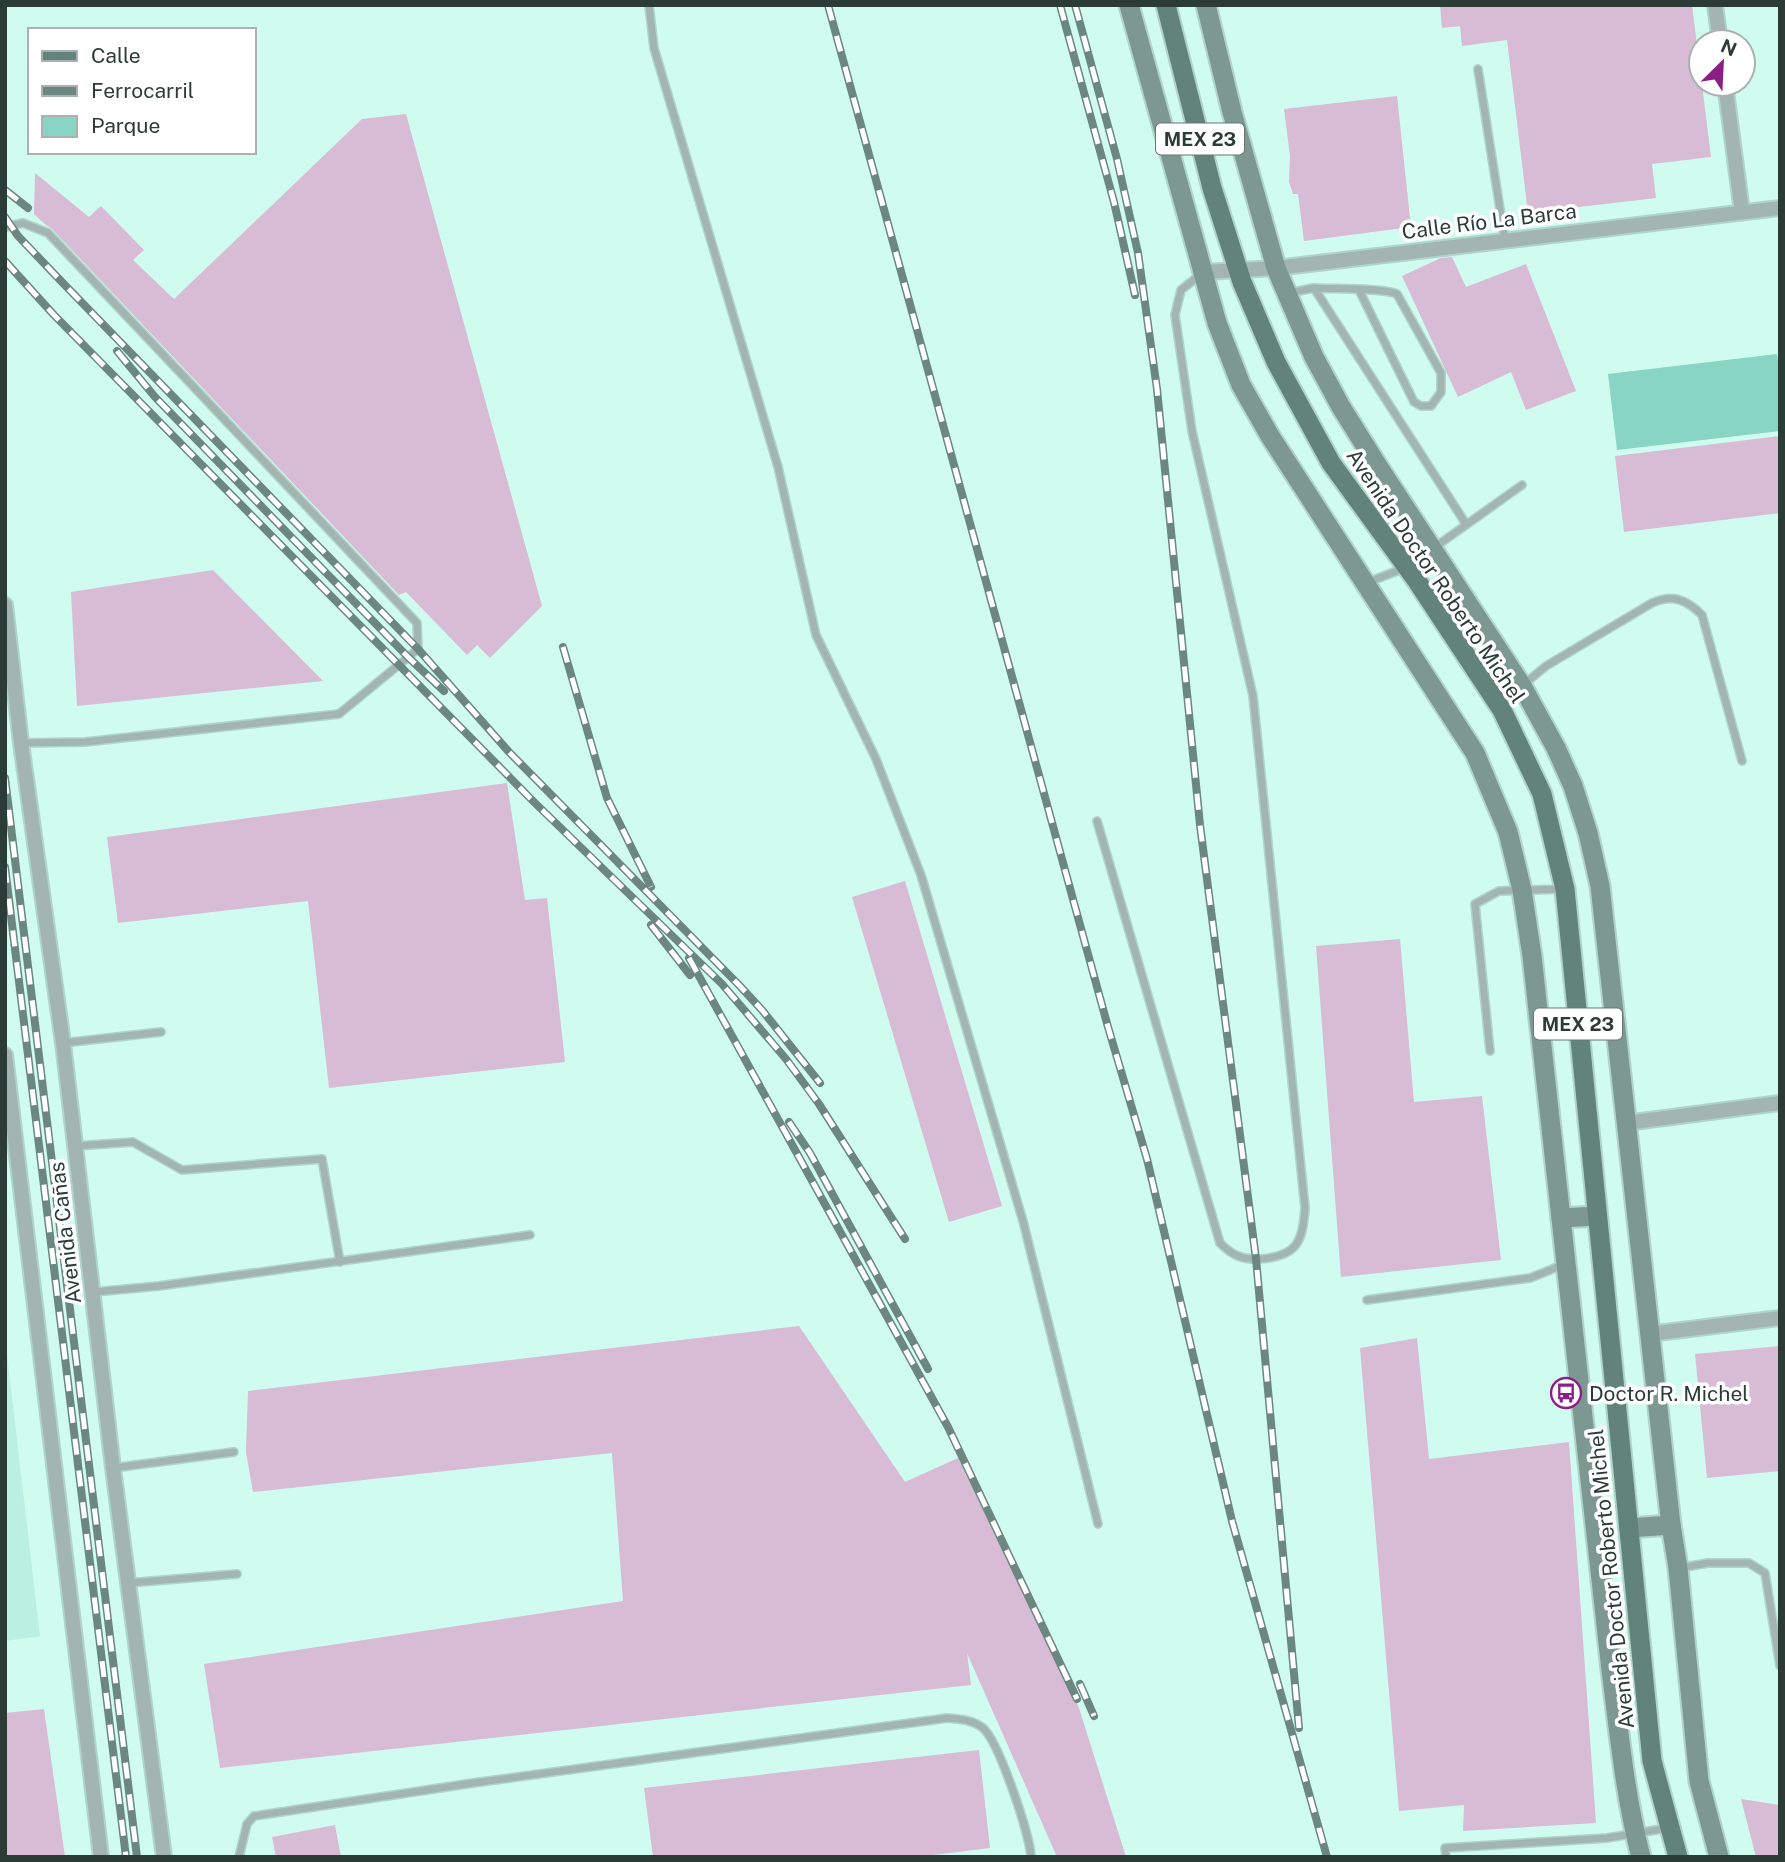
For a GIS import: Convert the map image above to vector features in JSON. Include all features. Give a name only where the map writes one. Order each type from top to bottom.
[{"type":"main road","name":"Avenida Doctor Roberto Michel","points":[[1129,5],[1217,323],[1241,385],[1270,436],[1475,753],[1508,832],[1522,890],[1532,956],[1611,1670],[1622,1757],[1641,1857]]},
{"type":"main road","name":"Avenida Doctor Roberto Michel","points":[[1166,5],[1212,188],[1239,271],[1276,362],[1331,463],[1407,567],[1502,710],[1542,794],[1565,889],[1652,1761],[1678,1857]]},
{"type":"main road","name":"Avenida Doctor Roberto Michel","points":[[1206,5],[1232,112],[1276,268],[1314,357],[1340,407],[1522,686],[1556,748],[1573,786],[1588,833],[1600,886],[1649,1334],[1678,1568],[1699,1781],[1719,1857]]},
{"type":"main road","points":[[1561,1218],[1597,1216]]},
{"type":"main road","points":[[1629,1528],[1671,1525]]},
{"type":"street","points":[[1715,5],[1718,28]]},
{"type":"street","points":[[1727,98],[1742,212]]},
{"type":"street","name":"Calle Río La Barca","points":[[1204,272],[1276,268],[1780,208]]},
{"type":"street","name":"Avenida Cañas","points":[[5,605],[21,743],[63,1043],[113,1468],[164,1857]]},
{"type":"street","name":"Avenida Cañas","points":[[5,1055],[101,1857]]},
{"type":"street","points":[[1626,1122],[1780,1103]]},
{"type":"street","points":[[1649,1334],[1780,1318]]},
{"type":"lane","points":[[649,5],[654,48],[778,467],[816,635],[876,760],[921,875],[1023,1221],[1098,1524]]},
{"type":"lane","points":[[1478,69],[1505,241]]},
{"type":"lane","points":[[5,227],[23,223],[48,233],[417,623],[418,636],[418,649],[339,714],[85,741],[21,743]]},
{"type":"lane","points":[[1097,821],[1220,1243],[1227,1251],[1240,1257],[1256,1259],[1287,1252],[1295,1247],[1300,1237],[1305,1208],[1253,696],[1192,431],[1175,315],[1181,290],[1204,272]]},
{"type":"lane","points":[[1287,293],[1314,288],[1360,292],[1390,291],[1397,295],[1441,373],[1441,392],[1431,406],[1421,407],[1414,402],[1360,292]]},
{"type":"lane","points":[[1314,288],[1465,524]]},
{"type":"lane","points":[[1366,584],[1407,567],[1522,485]]},
{"type":"lane","points":[[1522,686],[1546,666],[1652,603],[1677,598],[1702,615],[1742,761]]},
{"type":"lane","points":[[1490,1051],[1475,904],[1499,891],[1565,889]]},
{"type":"lane","points":[[63,1043],[162,1032]]},
{"type":"lane","points":[[76,1146],[133,1142],[182,1170],[322,1159],[340,1262]]},
{"type":"lane","points":[[94,1292],[159,1286],[530,1235]]},
{"type":"lane","points":[[1367,1300],[1530,1278],[1566,1264]]},
{"type":"lane","points":[[113,1468],[234,1452]]},
{"type":"lane","points":[[1678,1568],[1708,1563],[1749,1563],[1765,1573],[1780,1666]]},
{"type":"lane","points":[[128,1583],[237,1574]]},
{"type":"lane","points":[[239,1857],[247,1824],[254,1816],[947,1718],[974,1722],[986,1730],[1015,1795],[1031,1857]]},
{"type":"lane","points":[[1446,1857],[1444,1848],[1635,1835],[1670,1828]]},
{"type":"shaded area","points":[[5,1338],[40,1636],[5,1641]]},
{"type":"green space","points":[[1777,354],[1780,376],[1780,431],[1617,450],[1608,374]]},
{"type":"building","points":[[1440,5],[1692,5],[1695,28],[1687,28],[1687,98],[1704,98],[1711,157],[1652,164],[1656,198],[1528,213],[1507,40],[1462,46],[1460,26],[1442,28]]},
{"type":"building","points":[[1397,96],[1411,227],[1304,241],[1298,194],[1293,194],[1289,182],[1290,156],[1284,109]]},
{"type":"building","points":[[406,114],[542,606],[490,658],[477,645],[467,655],[406,592],[399,595],[52,229],[34,214],[35,173],[89,217],[101,206],[144,250],[133,260],[174,299],[362,119]]},
{"type":"building","points":[[1452,257],[1466,287],[1526,264],[1576,391],[1526,410],[1511,372],[1458,397],[1402,276],[1441,258]]},
{"type":"building","points":[[1780,436],[1780,513],[1624,532],[1615,456]]},
{"type":"building","points":[[213,570],[323,681],[77,706],[71,592]]},
{"type":"building","points":[[507,783],[525,900],[547,898],[565,1062],[329,1088],[308,901],[118,923],[107,837]]},
{"type":"building","points":[[905,881],[1002,1206],[949,1222],[852,897]]},
{"type":"building","points":[[1400,939],[1414,1102],[1482,1096],[1501,1260],[1341,1277],[1316,946]]},
{"type":"building","points":[[799,1326],[905,1482],[958,1458],[1079,1708],[1126,1857],[1057,1857],[967,1653],[971,1685],[220,1768],[204,1664],[623,1601],[612,1453],[253,1492],[246,1452],[248,1391]]},
{"type":"building","points":[[1417,1338],[1429,1459],[1569,1442],[1596,1823],[1463,1831],[1464,1805],[1399,1811],[1360,1348]]},
{"type":"building","points":[[1780,1346],[1780,1471],[1707,1478],[1695,1354]]},
{"type":"building","points":[[44,1709],[65,1857],[5,1857],[5,1713]]},
{"type":"building","points":[[979,1750],[990,1848],[917,1857],[653,1857],[644,1788]]},
{"type":"building","points":[[1741,1799],[1780,1805],[1780,1857],[1756,1857]]},
{"type":"building","points":[[335,1825],[341,1857],[276,1857],[272,1837]]},
{"type":"railway","points":[[828,5],[1108,1027],[1147,1159],[1232,1521],[1327,1857]]},
{"type":"railway","points":[[1060,5],[1114,202],[1135,295]]},
{"type":"railway","points":[[1075,5],[1117,159],[1138,253],[1157,389],[1200,825],[1256,1259],[1299,1728]]},
{"type":"railway","points":[[5,190],[28,208]]},
{"type":"railway","points":[[5,217],[18,236],[60,280],[418,649],[509,752],[738,984],[820,1083]]},
{"type":"railway","points":[[5,261],[54,315],[535,803],[722,984],[786,1059],[819,1104],[905,1239]]},
{"type":"railway","points":[[117,351],[155,397],[444,691]]},
{"type":"railway","points":[[563,647],[607,798],[651,887]]},
{"type":"railway","points":[[5,778],[137,1857]]},
{"type":"railway","points":[[5,867],[126,1857]]},
{"type":"railway","points":[[651,925],[690,975]]},
{"type":"railway","points":[[689,958],[948,1427],[1077,1699]]},
{"type":"railway","points":[[789,1122],[810,1153],[928,1369]]},
{"type":"railway","points":[[1080,1684],[1094,1716]]},
{"type":"place","name":"Doctor R. Michel","points":[[1566,1393]]}]
